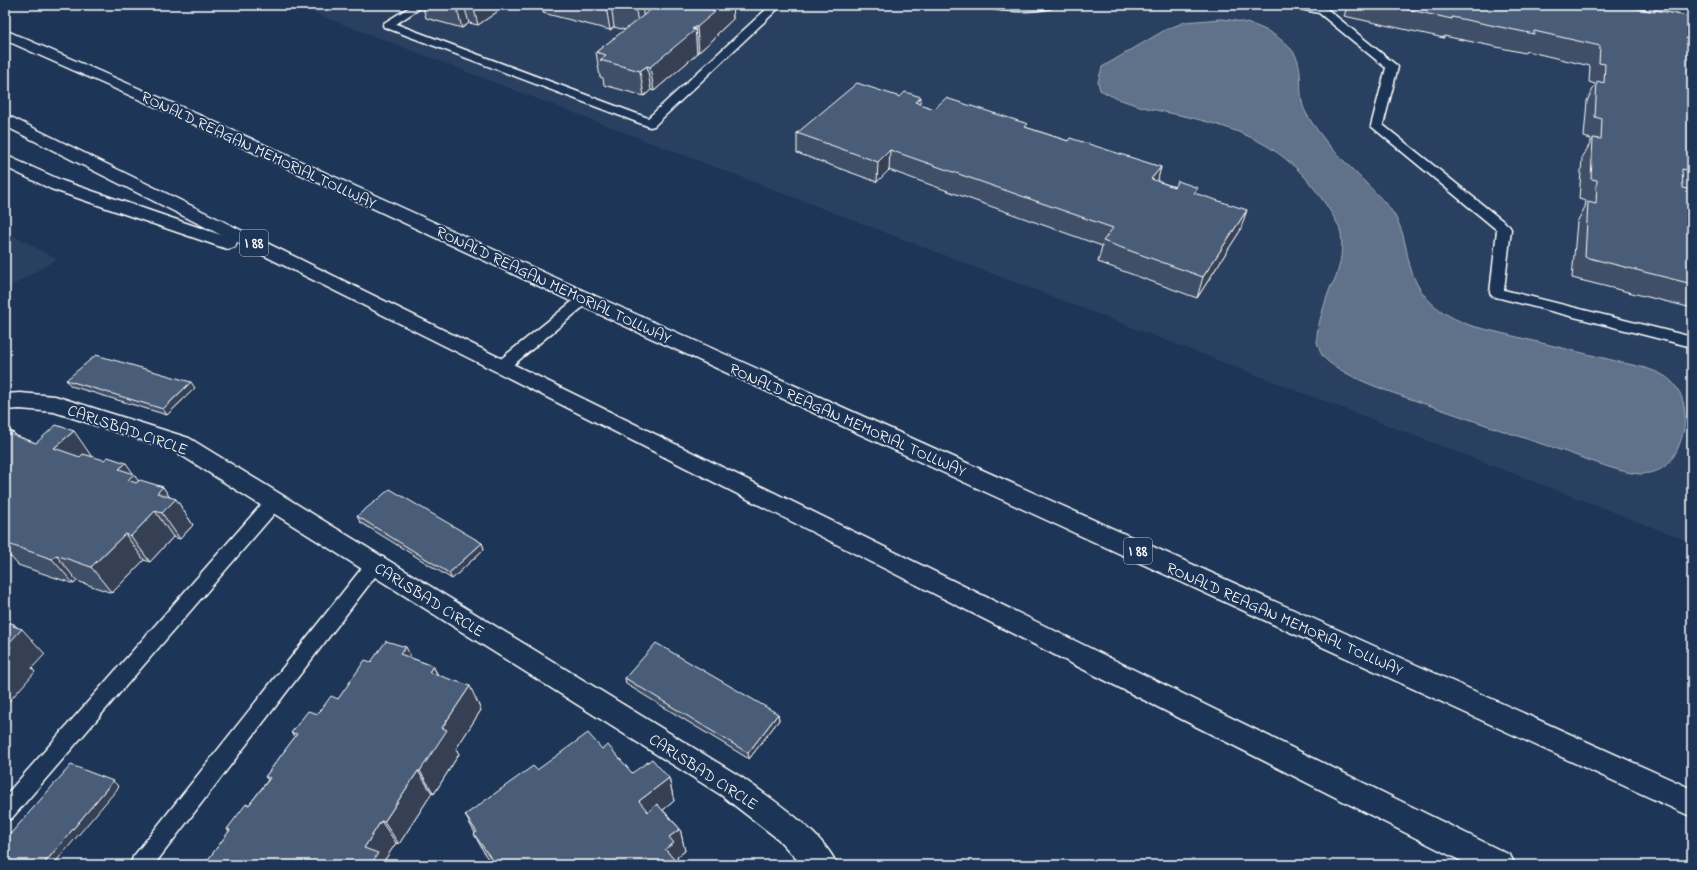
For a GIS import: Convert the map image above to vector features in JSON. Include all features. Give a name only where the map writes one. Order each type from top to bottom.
[{"type":"main road","points":[[994,5],[1046,5]]},
{"type":"main road","name":"RONALD REAGAN MEMORIAL TOLLWAY","points":[[5,34],[180,112],[584,299],[1692,803]]},
{"type":"main road","name":"I 88","points":[[5,120],[502,366],[1500,865]]},
{"type":"main road","points":[[5,160],[57,185],[309,271]]},
{"type":"main road","name":"CARLSBAD CIRCLE","points":[[5,402],[20,401],[55,404],[181,444],[731,786],[788,829],[822,865]]},
{"type":"lane","points":[[420,5],[388,25],[650,123],[777,5]]},
{"type":"lane","points":[[1295,5],[1323,11],[1392,66],[1377,126],[1504,229],[1497,293],[1692,342]]},
{"type":"lane","points":[[502,366],[584,299]]},
{"type":"lane","points":[[5,811],[274,502]]},
{"type":"lane","points":[[141,865],[375,564]]},
{"type":"shaded area","points":[[293,5],[1692,5],[1692,543],[1691,542]]},
{"type":"shaded area","points":[[1220,19],[1258,27],[1275,36],[1291,49],[1299,63],[1301,97],[1306,113],[1319,133],[1342,159],[1382,199],[1395,216],[1404,239],[1413,274],[1418,285],[1431,303],[1449,316],[1472,326],[1645,368],[1657,372],[1671,381],[1677,388],[1684,405],[1685,424],[1677,450],[1671,461],[1663,468],[1653,472],[1640,474],[1615,469],[1376,387],[1344,372],[1326,360],[1320,351],[1317,337],[1319,323],[1330,288],[1335,279],[1339,266],[1342,250],[1342,239],[1335,219],[1309,182],[1285,158],[1259,141],[1215,124],[1120,100],[1100,90],[1098,82],[1102,67],[1165,30],[1185,22]]},
{"type":"shaded area","points":[[5,231],[57,259],[5,290]]},
{"type":"building","points":[[619,5],[641,5],[636,9]]},
{"type":"building","points":[[642,5],[720,5],[712,11],[715,12],[697,27],[692,29],[695,30],[650,67],[647,66],[640,71],[600,60],[606,55],[596,52],[653,8]]},
{"type":"building","points":[[1387,5],[1619,5],[1692,17],[1692,171],[1682,169],[1683,188],[1692,190],[1692,284],[1585,257],[1588,202],[1596,204],[1597,180],[1591,179],[1593,138],[1601,139],[1602,119],[1595,117],[1597,81],[1604,83],[1605,64],[1599,63],[1600,46],[1534,31],[1534,34]]},
{"type":"building","points":[[857,83],[900,97],[905,92],[921,97],[915,102],[934,109],[946,98],[1028,124],[1025,127],[1068,141],[1070,138],[1161,167],[1151,179],[1174,187],[1178,181],[1198,188],[1194,193],[1247,210],[1203,277],[1103,241],[1113,228],[890,150],[878,162],[797,133]]},
{"type":"building","points":[[96,355],[191,382],[163,409],[66,380]]},
{"type":"building","points":[[56,425],[74,431],[54,448],[80,457],[83,454],[104,460],[108,457],[126,463],[119,469],[134,474],[128,480],[136,483],[140,480],[163,487],[157,493],[176,499],[162,513],[155,511],[131,536],[125,534],[91,567],[56,555],[52,559],[5,543],[5,429],[13,432],[10,434],[36,443]]},
{"type":"building","points":[[390,489],[482,543],[449,573],[357,516]]},
{"type":"building","points":[[5,621],[22,629],[6,646],[11,647],[5,654]]},
{"type":"building","points":[[386,641],[406,647],[400,654],[433,666],[429,672],[470,686],[442,728],[447,730],[384,822],[381,821],[364,848],[378,853],[371,865],[204,865],[230,830],[227,829],[246,804],[249,805],[270,778],[265,777],[297,734],[291,733],[308,711],[318,714],[331,696],[338,699],[365,660],[371,662]]},
{"type":"building","points":[[656,643],[778,714],[748,753],[625,678]]},
{"type":"building","points":[[588,733],[602,749],[608,745],[632,773],[652,759],[669,778],[639,801],[648,812],[657,804],[680,829],[669,837],[674,843],[665,849],[679,865],[491,865],[490,864],[493,861],[474,834],[477,832],[465,815],[533,766],[537,770]]},
{"type":"building","points":[[71,765],[113,781],[43,865],[5,865],[5,840]]},
{"type":"building","points":[[706,862],[708,865],[701,865]]}]
